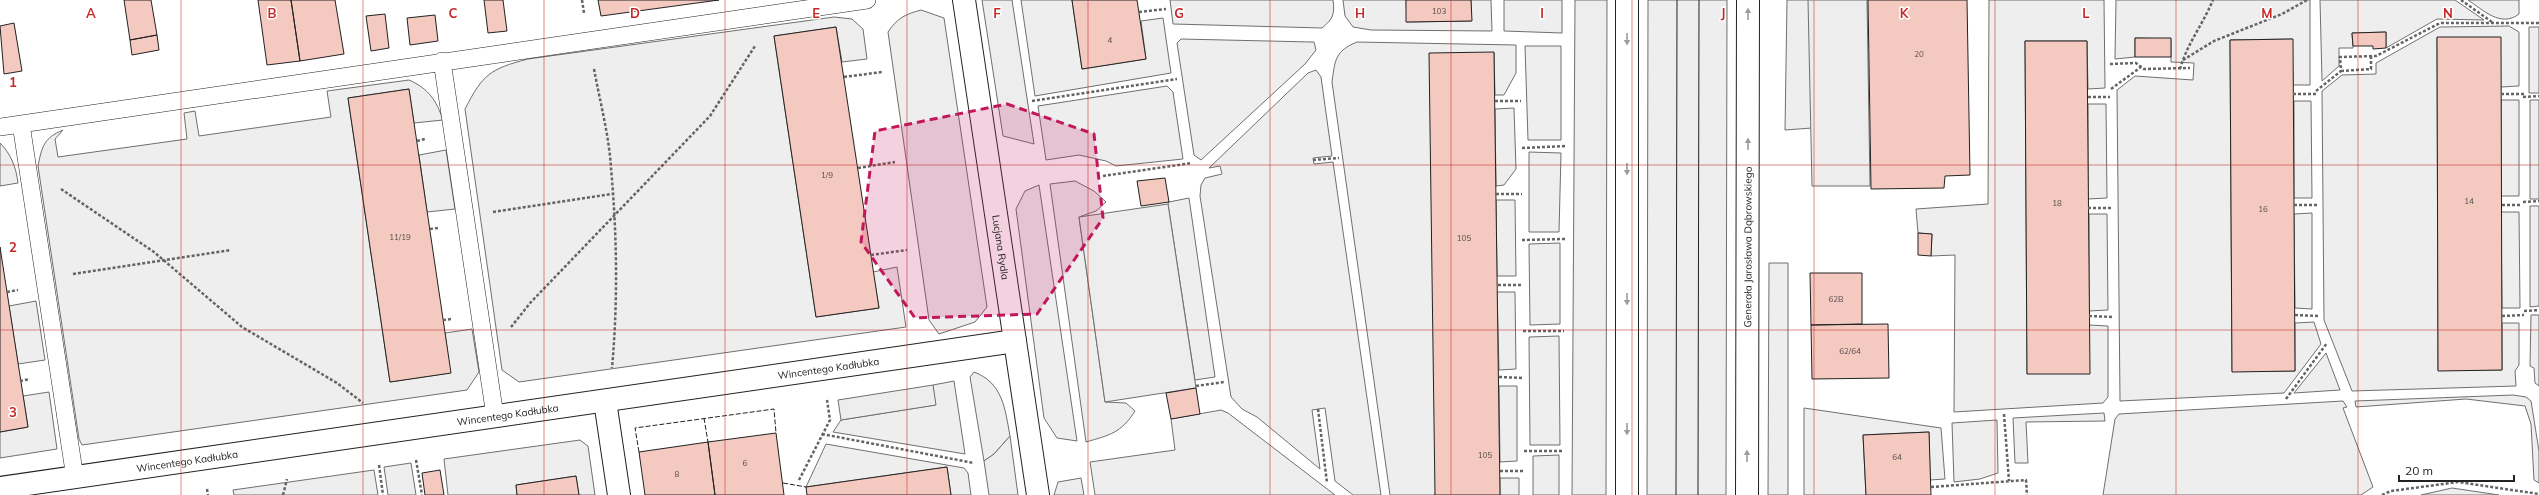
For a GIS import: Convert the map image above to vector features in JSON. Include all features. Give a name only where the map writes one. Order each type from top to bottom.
[{"type":"street","name":"Lucjana Rydla","points":[[964,0],[1038,495]]},
{"type":"street","points":[[1627,0],[1627,495]]},
{"type":"street","name":"Generała Jarosława Dąbrowskiego","points":[[1747,495],[1748,0]]},
{"type":"street","name":"Wincentego Kadłubka","points":[[0,488],[1015,341]]},
{"type":"street","points":[[605,401],[619,495]]},
{"type":"lane","points":[[0,127],[442,61],[867,0]]},
{"type":"lane","points":[[442,61],[495,416]]},
{"type":"lane","points":[[21,124],[76,478]]},
{"type":"path","points":[[2180,69],[2213,0]]},
{"type":"path","points":[[2183,60],[2214,41],[2282,14],[2307,0]]},
{"type":"path","points":[[2461,0],[2492,23]]},
{"type":"path","points":[[1139,12],[1166,9]]},
{"type":"path","points":[[486,360],[531,302],[710,116],[764,31],[767,14]]},
{"type":"path","points":[[2341,71],[2340,57],[2376,56],[2440,22],[2539,23]]},
{"type":"path","points":[[2293,94],[2316,92],[2341,71],[2371,69],[2371,56]]},
{"type":"path","points":[[2110,64],[2136,63],[2144,69],[2190,68]]},
{"type":"path","points":[[594,67],[611,167],[612,194],[615,214],[615,330],[612,373]]},
{"type":"path","points":[[2110,89],[2141,67]]},
{"type":"path","points":[[844,77],[882,72]]},
{"type":"path","points":[[1032,101],[1177,78]]},
{"type":"path","points":[[2501,94],[2539,96]]},
{"type":"path","points":[[2088,97],[2110,97]]},
{"type":"path","points":[[1495,101],[1521,101]]},
{"type":"path","points":[[1522,148],[1566,146]]},
{"type":"path","points":[[1313,160],[1338,158]]},
{"type":"path","points":[[858,168],[895,162]]},
{"type":"path","points":[[1103,176],[1192,163]]},
{"type":"path","points":[[28,170],[81,201],[164,260],[242,327],[337,383],[366,404]]},
{"type":"path","points":[[465,216],[612,194]]},
{"type":"path","points":[[1496,194],[1522,194]]},
{"type":"path","points":[[2502,205],[2523,204],[2539,201]]},
{"type":"path","points":[[2294,205],[2317,205]]},
{"type":"path","points":[[2088,208],[2112,208]]},
{"type":"path","points":[[1522,240],[1565,239]]},
{"type":"path","points":[[45,279],[231,250]]},
{"type":"path","points":[[871,255],[907,250]]},
{"type":"path","points":[[1498,285],[1523,285]]},
{"type":"path","points":[[2524,311],[2539,310]]},
{"type":"path","points":[[2295,315],[2319,316]]},
{"type":"path","points":[[2502,316],[2524,315]]},
{"type":"path","points":[[2089,316],[2113,317]]},
{"type":"path","points":[[1524,331],[1564,331]]},
{"type":"path","points":[[2286,399],[2328,343]]},
{"type":"path","points":[[1499,378],[1524,378]]},
{"type":"path","points":[[1196,386],[1224,382]]},
{"type":"path","points":[[799,480],[830,420],[826,394]]},
{"type":"path","points":[[1318,408],[1327,483]]},
{"type":"path","points":[[2004,414],[2009,482]]},
{"type":"path","points":[[822,434],[974,463]]},
{"type":"path","points":[[1524,451],[1564,451]]},
{"type":"path","points":[[416,457],[422,495]]},
{"type":"path","points":[[378,463],[383,495]]},
{"type":"path","points":[[1500,471],[1524,471]]},
{"type":"path","points":[[283,495],[287,477]]},
{"type":"path","points":[[1931,487],[2026,480],[2027,495]]},
{"type":"path","points":[[2382,495],[2391,491],[2458,482],[2539,494]]},
{"type":"highlighted area","points":[[1007,104],[1094,134],[1103,218],[1037,314],[915,318],[861,242],[875,131]]},
{"type":"shaded area","points":[[982,0],[1012,0],[1034,144],[1003,136]]},
{"type":"shaded area","points":[[1021,0],[1072,0],[1082,69],[1146,59],[1141,21],[1163,18],[1171,73],[1035,96]]},
{"type":"shaded area","points":[[1170,0],[1333,0],[1334,9],[1331,19],[1322,28],[1173,24]]},
{"type":"shaded area","points":[[1343,0],[1406,0],[1407,22],[1471,21],[1471,0],[1491,0],[1492,31],[1371,30],[1353,27],[1345,16]]},
{"type":"shaded area","points":[[1504,0],[1562,0],[1562,33],[1504,31]]},
{"type":"shaded area","points":[[1575,0],[1607,0],[1606,495],[1572,495]]},
{"type":"shaded area","points":[[1648,0],[1727,0],[1726,495],[1647,495]]},
{"type":"shaded area","points":[[1787,0],[1813,0],[1812,128],[1785,130]]},
{"type":"shaded area","points":[[1808,0],[1867,0],[1870,186],[1812,186]]},
{"type":"shaded area","points":[[1989,0],[2104,0],[2105,88],[2088,89],[2087,41],[2025,41],[2027,374],[2089,325],[2108,326],[2108,397],[2103,403],[1954,412],[1955,255],[1931,256],[1932,234],[1918,233],[1916,209],[1988,204]]},
{"type":"shaded area","points":[[2116,0],[2310,0],[2310,85],[2293,85],[2292,39],[2230,40],[2232,371],[2295,371],[2295,323],[2314,322],[2321,344],[2284,393],[2120,401],[2117,90],[2135,76],[2193,80],[2194,63],[2171,62],[2171,39],[2135,38],[2135,57],[2115,59]]},
{"type":"shaded area","points":[[2320,0],[2455,0],[2484,20],[2437,19],[2386,48],[2386,32],[2352,33],[2353,48],[2339,48],[2339,66],[2322,81]]},
{"type":"shaded area","points":[[2468,0],[2519,0],[2519,14],[2512,18],[2499,18],[2486,13]]},
{"type":"shaded area","points":[[921,10],[944,18],[987,307],[975,322],[939,334],[929,320],[888,32],[902,17]]},
{"type":"shaded area","points":[[834,17],[852,19],[863,29],[867,59],[842,62],[836,27],[774,36],[816,317],[879,308],[873,272],[897,267],[906,327],[519,382],[502,370],[465,109],[471,97],[483,80],[496,70],[528,59]]},
{"type":"shaded area","points":[[2509,26],[2519,32],[2519,86],[2501,87],[2437,38],[2438,370],[2502,370],[2502,323],[2519,323],[2519,365],[2515,371],[2516,386],[2352,391],[2324,320],[2322,91],[2342,75],[2376,74],[2376,63],[2440,27]]},
{"type":"shaded area","points":[[2529,27],[2539,27],[2539,93],[2529,93]]},
{"type":"shaded area","points":[[1181,39],[1314,42],[1316,50],[1305,64],[1201,160],[1194,155],[1177,43]]},
{"type":"shaded area","points":[[1357,42],[1516,45],[1516,73],[1504,95],[1495,95],[1494,53],[1435,495],[1390,495],[1332,82],[1337,57],[1344,49]]},
{"type":"shaded area","points":[[1525,46],[1561,46],[1561,140],[1528,140]]},
{"type":"shaded area","points":[[1316,70],[1321,77],[1332,156],[1313,158],[1314,164],[1333,162],[1381,495],[1353,495],[1335,481],[1325,408],[1312,410],[1320,469],[1257,417],[1242,409],[1231,397],[1200,196],[1201,185],[1205,178],[1222,174],[1220,166],[1209,168],[1308,73]]},
{"type":"shaded area","points":[[409,80],[427,91],[438,107],[443,120],[414,123],[409,89],[348,98],[390,382],[450,373],[445,333],[472,329],[479,372],[467,390],[82,445],[79,439],[38,166],[41,153],[48,140],[63,130],[55,139],[58,157],[187,139],[184,113],[195,111],[199,136],[331,117],[327,91]]},
{"type":"shaded area","points":[[1167,86],[1173,92],[1183,159],[1116,166],[1106,161],[1079,155],[1046,160],[1038,106]]},
{"type":"shaded area","points":[[2501,100],[2519,100],[2519,196],[2501,196]]},
{"type":"shaded area","points":[[2530,100],[2539,100],[2539,199],[2530,199]]},
{"type":"shaded area","points":[[2294,101],[2311,101],[2312,198],[2294,198]]},
{"type":"shaded area","points":[[2088,104],[2106,104],[2107,198],[2088,199]]},
{"type":"shaded area","points":[[1514,108],[1516,169],[1504,185],[1496,186],[1495,109]]},
{"type":"shaded area","points":[[0,143],[12,161],[18,183],[0,186]]},
{"type":"shaded area","points":[[446,150],[455,209],[427,212],[419,155]]},
{"type":"shaded area","points":[[1529,152],[1561,153],[1559,232],[1529,232]]},
{"type":"shaded area","points":[[1075,181],[1094,191],[1106,202],[1096,211],[1079,217],[1105,402],[1126,403],[1135,411],[1120,429],[1108,435],[1086,442],[1050,184]]},
{"type":"shaded area","points":[[1039,185],[1077,441],[1057,438],[1044,418],[1016,209],[1025,191]]},
{"type":"shaded area","points":[[1189,198],[1215,377],[1195,380],[1168,204],[1169,202]]},
{"type":"shaded area","points":[[1496,200],[1515,200],[1516,276],[1497,276]]},
{"type":"shaded area","points":[[1168,204],[1196,388],[1105,402],[1079,217]]},
{"type":"shaded area","points":[[2530,206],[2539,206],[2539,306],[2530,307]]},
{"type":"shaded area","points":[[2501,212],[2519,212],[2520,308],[2502,308]]},
{"type":"shaded area","points":[[2312,213],[2312,309],[2295,308],[2294,214]]},
{"type":"shaded area","points":[[2089,214],[2107,214],[2108,310],[2089,311]]},
{"type":"shaded area","points":[[1560,243],[1560,324],[1530,325],[1529,244]]},
{"type":"shaded area","points":[[1769,263],[1788,263],[1788,495],[1768,495]]},
{"type":"shaded area","points":[[1497,292],[1515,292],[1516,369],[1499,370]]},
{"type":"shaded area","points":[[36,301],[45,360],[18,364],[9,306]]},
{"type":"shaded area","points":[[2531,315],[2539,315],[2539,386],[2535,383],[2534,368],[2530,366]]},
{"type":"shaded area","points":[[1559,336],[1560,445],[1530,445],[1529,337]]},
{"type":"shaded area","points":[[2326,353],[2340,390],[2294,393]]},
{"type":"shaded area","points":[[974,372],[984,377],[997,390],[1004,407],[1010,436],[994,454],[984,461],[970,377]]},
{"type":"shaded area","points":[[954,381],[965,454],[833,432],[841,420],[935,405],[933,385]]},
{"type":"shaded area","points":[[933,385],[936,405],[841,420],[838,400]]},
{"type":"shaded area","points":[[1499,386],[1517,386],[1517,461],[1500,462]]},
{"type":"shaded area","points":[[49,392],[57,449],[0,458],[0,432],[28,427],[23,396]]},
{"type":"shaded area","points":[[2513,395],[2526,397],[2531,401],[2539,451],[2539,483],[2534,480],[2531,424],[2525,406],[2466,399],[2356,407],[2355,401]]},
{"type":"shaded area","points":[[2343,401],[2347,407],[2343,408],[2373,487],[2361,495],[2103,495],[2115,419],[2119,414]]},
{"type":"shaded area","points":[[1804,408],[1941,428],[1945,479],[1930,480],[1929,432],[1863,435],[1866,495],[1804,495]]},
{"type":"shaded area","points":[[1221,410],[1228,413],[1335,495],[1095,495],[1090,462],[1175,450],[1171,419]]},
{"type":"shaded area","points":[[2104,413],[2105,421],[2026,422],[2028,463],[2015,463],[2013,418]]},
{"type":"shaded area","points":[[1997,420],[1998,473],[1980,479],[1954,482],[1952,423]]},
{"type":"shaded area","points":[[1010,436],[1018,495],[989,495],[984,461],[994,454]]},
{"type":"shaded area","points":[[580,440],[588,446],[595,495],[579,495],[576,476],[516,485],[517,495],[448,495],[444,459]]},
{"type":"shaded area","points":[[826,444],[964,468],[968,473],[971,495],[951,495],[947,467],[806,487]]},
{"type":"shaded area","points":[[1559,455],[1559,495],[1533,495],[1533,456]]},
{"type":"shaded area","points":[[411,463],[416,495],[388,495],[384,467]]},
{"type":"shaded area","points":[[374,470],[378,495],[234,495],[233,490]]},
{"type":"shaded area","points":[[1081,478],[1084,495],[1054,495],[1058,482]]},
{"type":"shaded area","points":[[1500,478],[1519,478],[1519,495],[1500,495]]},
{"type":"shaded area","points":[[2452,488],[2499,495],[2421,495]]},
{"type":"building","points":[[124,0],[151,0],[157,35],[130,40]]},
{"type":"building","points":[[258,0],[291,0],[300,61],[267,65]]},
{"type":"building","points":[[291,0],[335,0],[344,54],[300,61]]},
{"type":"building","points":[[484,0],[503,0],[507,31],[488,33]]},
{"type":"building","points":[[598,0],[719,0],[601,16]]},
{"type":"building","points":[[1072,0],[1137,0],[1146,59],[1082,69]]},
{"type":"building","points":[[1406,0],[1471,0],[1472,21],[1406,22]]},
{"type":"building","points":[[1868,0],[1967,0],[1970,175],[1945,176],[1944,188],[1871,189]]},
{"type":"building","points":[[385,14],[389,48],[371,51],[366,16]]},
{"type":"building","points":[[435,15],[438,41],[410,45],[407,18]]},
{"type":"building","points":[[14,23],[22,71],[4,74],[0,26]]},
{"type":"building","points":[[836,27],[879,308],[816,317],[774,36]]},
{"type":"building","points":[[2386,32],[2386,48],[2373,49],[2373,46],[2353,46],[2352,33]]},
{"type":"building","points":[[157,35],[159,50],[132,55],[130,40]]},
{"type":"building","points":[[2437,37],[2501,37],[2502,370],[2438,371]]},
{"type":"building","points":[[2135,38],[2171,38],[2171,57],[2135,57]]},
{"type":"building","points":[[2293,39],[2295,371],[2232,372],[2230,40]]},
{"type":"building","points":[[2025,41],[2087,41],[2090,374],[2027,374]]},
{"type":"building","points":[[1494,52],[1500,495],[1435,495],[1429,53]]},
{"type":"building","points":[[409,89],[451,373],[390,382],[348,98]]},
{"type":"building","points":[[1165,178],[1169,202],[1141,206],[1137,181]]},
{"type":"building","points":[[1918,233],[1932,234],[1931,256],[1918,255]]},
{"type":"building","points":[[0,247],[28,427],[0,432]]},
{"type":"building","points":[[1810,273],[1862,273],[1862,324],[1811,325]]},
{"type":"building","points":[[1888,324],[1889,378],[1812,379],[1811,325]]},
{"type":"building","points":[[1196,388],[1200,414],[1171,419],[1166,393]]},
{"type":"building","points":[[1929,432],[1931,495],[1866,495],[1863,435]]},
{"type":"building","points":[[776,433],[784,495],[715,495],[708,442]]},
{"type":"building","points":[[708,442],[715,495],[645,495],[639,452]]},
{"type":"building","points":[[947,467],[951,495],[807,495],[806,487]]},
{"type":"building","points":[[440,470],[444,495],[425,495],[422,473]]},
{"type":"building","points":[[576,476],[579,495],[517,495],[516,485]]},
{"type":"tram line","points":[[1676,495],[1677,0]]},
{"type":"tram line","points":[[1698,495],[1699,0]]},
{"type":"fence","points":[[639,452],[635,428],[774,409],[776,433]]},
{"type":"fence","points":[[704,418],[708,442]]},
{"type":"fence","points":[[783,483],[806,487]]}]
